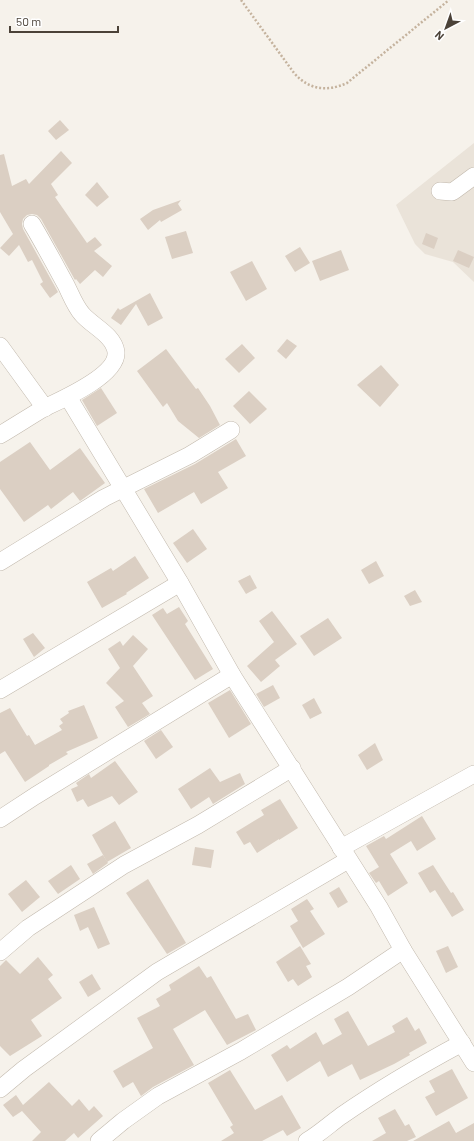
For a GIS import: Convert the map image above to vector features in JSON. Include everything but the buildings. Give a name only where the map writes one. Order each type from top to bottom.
[{"type":"street","points":[[440,191],[452,192],[474,176]]},
{"type":"street","points":[[0,435],[45,408],[68,398],[96,380],[112,364],[116,352],[108,337],[82,314],[32,224]]},
{"type":"street","points":[[0,346],[45,408]]},
{"type":"street","points":[[68,398],[180,583],[232,675],[379,907],[403,950],[474,1064]]},
{"type":"street","points":[[0,562],[122,489],[190,455],[231,430]]},
{"type":"street","points":[[0,690],[180,583]]},
{"type":"street","points":[[0,819],[232,675]]},
{"type":"street","points":[[0,952],[28,928],[124,865],[198,824],[292,768]]},
{"type":"street","points":[[0,1090],[24,1069],[157,972],[474,774]]},
{"type":"street","points":[[99,1141],[158,1096],[241,1051],[348,987],[403,950]]},
{"type":"street","points":[[307,1141],[376,1093],[462,1043]]},
{"type":"path","points":[[241,0],[302,82],[326,89],[336,88],[347,83],[449,0]]},
{"type":"shaded area","points":[[474,143],[474,282],[453,262],[425,254],[415,244],[396,205]]}]
